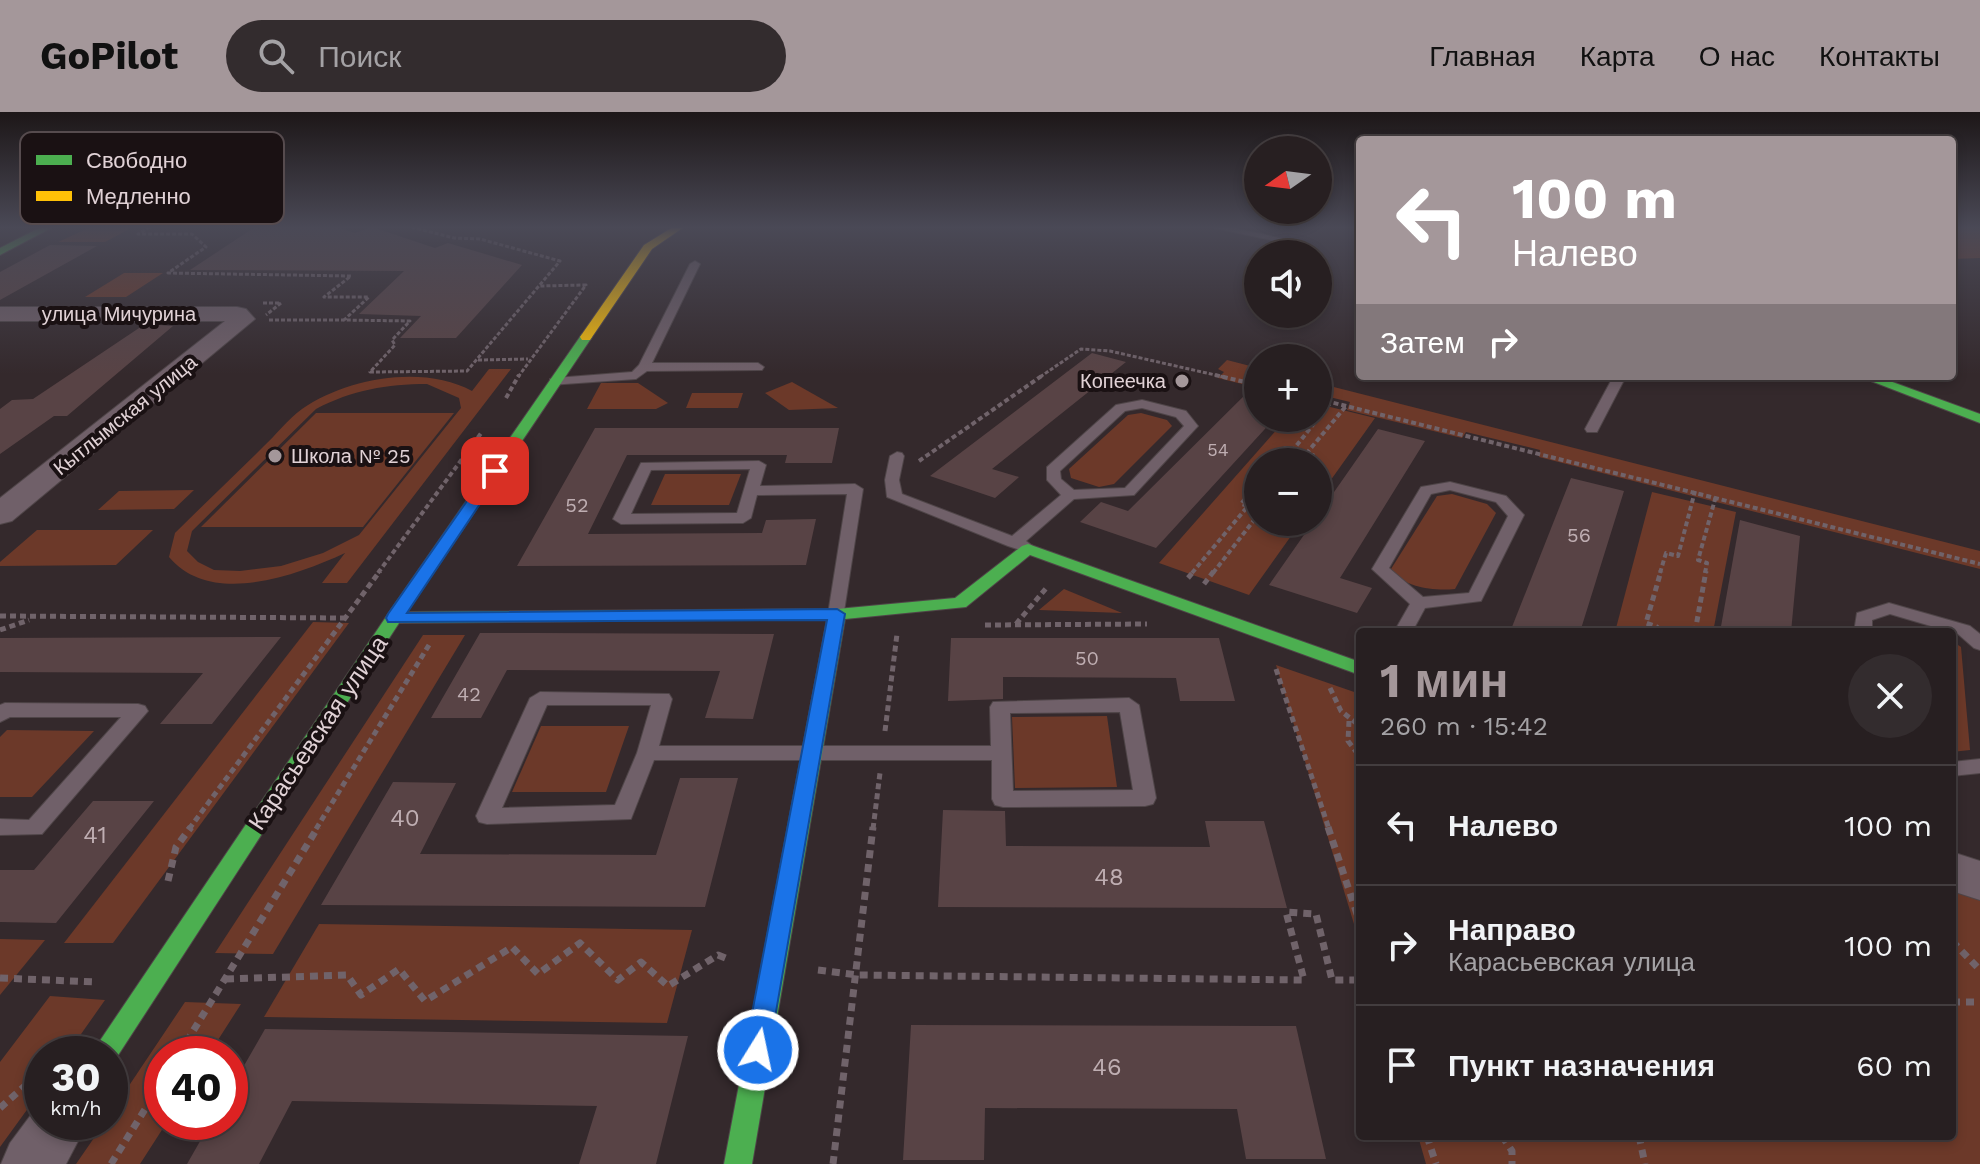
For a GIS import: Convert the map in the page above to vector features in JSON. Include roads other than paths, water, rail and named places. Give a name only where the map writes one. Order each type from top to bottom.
[{"type":"street","name":"Карасьевская улица","points":[[116,1036],[394,618],[628,276]]},
{"type":"street","name":"улица Мичурина","points":[[0,314],[237,314]]},
{"type":"street","name":"Кытлымская улица","points":[[0,514],[243,319],[237,314]]},
{"type":"street","points":[[1875,380],[1980,419]]},
{"type":"street","points":[[394,618],[837,614],[960,603],[1021,546],[1356,668]]},
{"type":"street","points":[[738,1164],[837,614]]},
{"type":"street","points":[[1956,872],[1980,881]]},
{"type":"street","points":[[31,1164],[47,1140]]},
{"type":"lane","points":[[555,382],[636,375],[644,367],[689,276]]},
{"type":"lane","points":[[644,367],[758,367]]},
{"type":"lane","points":[[1592,429],[1618,380]]},
{"type":"lane","points":[[897,456],[892,480],[895,497],[1021,546],[1070,495],[1129,492],[1191,426],[1181,414],[1155,407],[1142,404],[1121,408],[1052,470],[1054,480],[1070,495]]},
{"type":"lane","points":[[759,465],[751,491],[743,518],[621,519],[646,466],[759,465]]},
{"type":"lane","points":[[1450,486],[1501,499],[1516,515],[1475,597],[1419,603],[1380,569],[1426,490],[1450,486]]},
{"type":"lane","points":[[751,491],[855,489],[837,614]]},
{"type":"lane","points":[[1405,628],[1419,603]]},
{"type":"lane","points":[[1863,628],[1863,617],[1889,608],[1964,630],[1980,644]]},
{"type":"lane","points":[[540,698],[662,699],[647,753],[623,813],[487,816],[540,698]]},
{"type":"lane","points":[[1129,705],[1145,798],[1003,799],[1001,753],[1000,707],[1129,705]]},
{"type":"lane","points":[[0,715],[5,710],[138,711],[34,828],[0,827]]},
{"type":"lane","points":[[647,753],[1001,753]]},
{"type":"lane","points":[[1956,769],[1980,766]]},
{"type":"place","name":"Копеечка","points":[[1182,381]]},
{"type":"place","name":"Школа № 25","points":[[275,456]]}]
